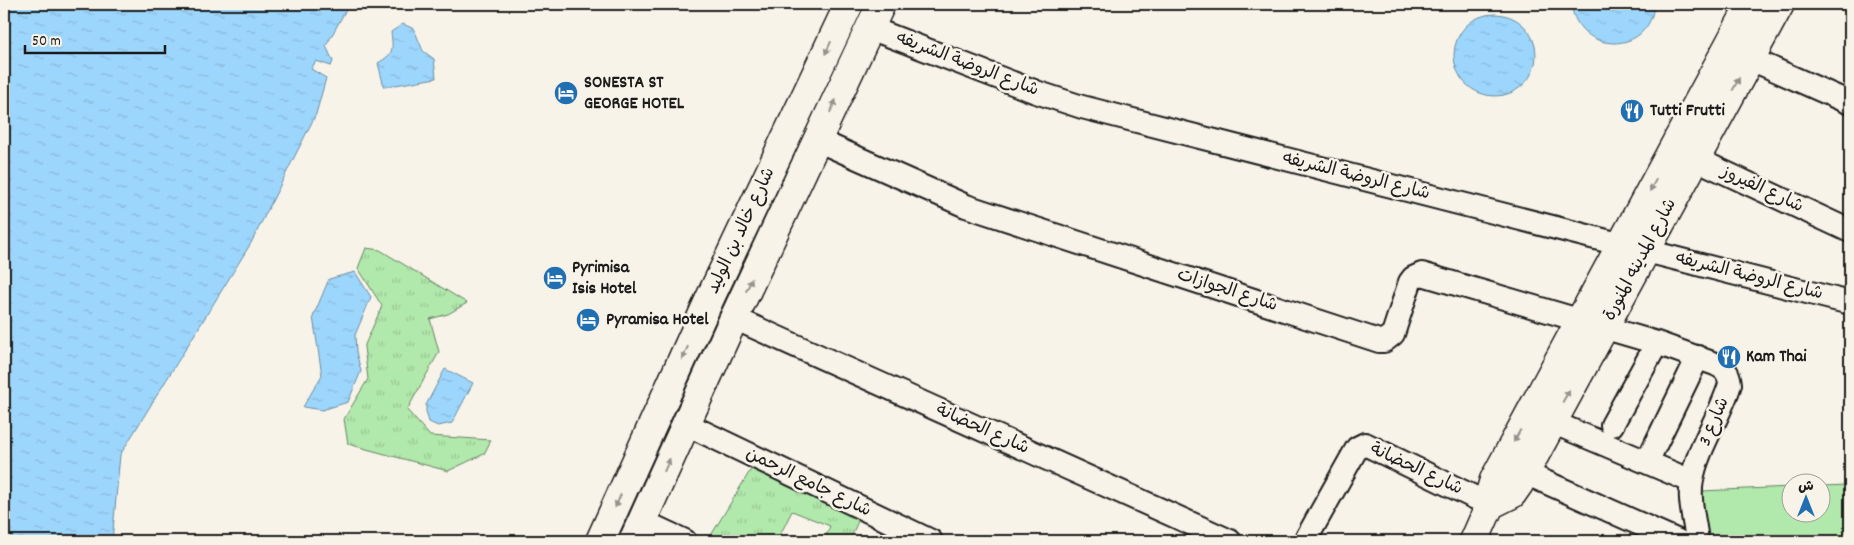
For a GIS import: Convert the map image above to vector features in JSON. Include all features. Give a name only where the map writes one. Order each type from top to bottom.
[{"type":"main road","name":"شارع خالد بن الوليد","points":[[600,541],[711,296],[849,4]]},
{"type":"main road","name":"شارع خالد بن الوليد","points":[[638,531],[734,318],[881,4]]},
{"type":"main road","name":"شارع المدينه المنورة","points":[[1738,54],[1751,4]]},
{"type":"main road","name":"شارع المدينه المنورة","points":[[1474,541],[1490,505],[1490,493],[1494,480],[1592,325],[1738,54],[1780,4]]},
{"type":"main road","name":"شارع المدينه المنورة","points":[[1490,505],[1512,494],[1525,473],[1552,422],[1592,325]]},
{"type":"street","name":"شارع الروضة الشريفه","points":[[870,28],[1027,89],[1082,107],[1850,302]]},
{"type":"street","points":[[1738,54],[1850,103]]},
{"type":"street","name":"شارع الجوازات","points":[[817,140],[966,206],[1379,341],[1384,341],[1392,334],[1410,282],[1413,278],[1422,274],[1592,325]]},
{"type":"street","name":"شارع الفيروز","points":[[1684,154],[1850,231]]},
{"type":"street","name":"شارع الحضانة","points":[[734,318],[1230,541]]},
{"type":"street","name":"شارع 3","points":[[1592,325],[1656,342],[1698,357],[1724,368],[1729,375],[1730,384],[1698,461],[1692,481],[1691,492],[1698,541]]},
{"type":"street","points":[[1612,425],[1656,342]]},
{"type":"street","points":[[1647,462],[1698,357]]},
{"type":"street","points":[[1552,422],[1692,481]]},
{"type":"street","name":"شارع جامع الرحمن","points":[[686,424],[931,541]]},
{"type":"street","name":"شارع الحضانة","points":[[1305,541],[1357,448],[1365,444],[1490,505]]},
{"type":"street","points":[[1525,473],[1678,541]]},
{"type":"street","points":[[638,531],[685,541]]},
{"type":"green space","points":[[366,248],[380,250],[467,303],[448,314],[430,319],[439,352],[407,410],[430,436],[491,440],[484,454],[448,471],[348,444],[344,419],[368,379],[364,347],[382,306],[358,268]]},
{"type":"green space","points":[[753,466],[860,517],[849,541],[824,541],[830,526],[792,511],[777,541],[718,541],[710,537]]},
{"type":"green space","points":[[1850,485],[1850,541],[1686,541],[1679,492],[1782,487],[1782,522],[1832,522],[1832,486]]},
{"type":"water","points":[[4,4],[349,4],[326,46],[333,61],[331,66],[316,61],[311,69],[326,78],[316,114],[251,243],[120,455],[112,541],[4,541]]},
{"type":"water","points":[[1571,4],[1654,4],[1650,21],[1641,33],[1628,41],[1614,43],[1600,41],[1586,33],[1576,21]]},
{"type":"water","points":[[1495,14],[1511,17],[1524,26],[1533,39],[1536,55],[1533,71],[1524,84],[1511,93],[1495,96],[1479,93],[1466,84],[1457,71],[1454,55],[1457,39],[1466,26],[1479,17]]},
{"type":"water","points":[[403,24],[414,29],[423,51],[434,59],[436,78],[384,87],[378,63],[390,54],[391,32]]},
{"type":"water","points":[[355,272],[371,297],[355,335],[356,352],[361,371],[348,402],[322,410],[303,407],[322,375],[313,317],[329,279]]},
{"type":"water","points":[[445,369],[473,383],[452,423],[438,426],[429,422],[426,405]]},
{"type":"place","name":"SONESTA ST GEORGE HOTEL","points":[[566,93]]},
{"type":"place","name":"Tutti Frutti","points":[[1632,111]]},
{"type":"place","name":"Pyrimisa Isis Hotel","points":[[555,278]]},
{"type":"place","name":"Pyramisa Hotel","points":[[588,320]]},
{"type":"place","name":"Kam Thai","points":[[1729,357]]}]
